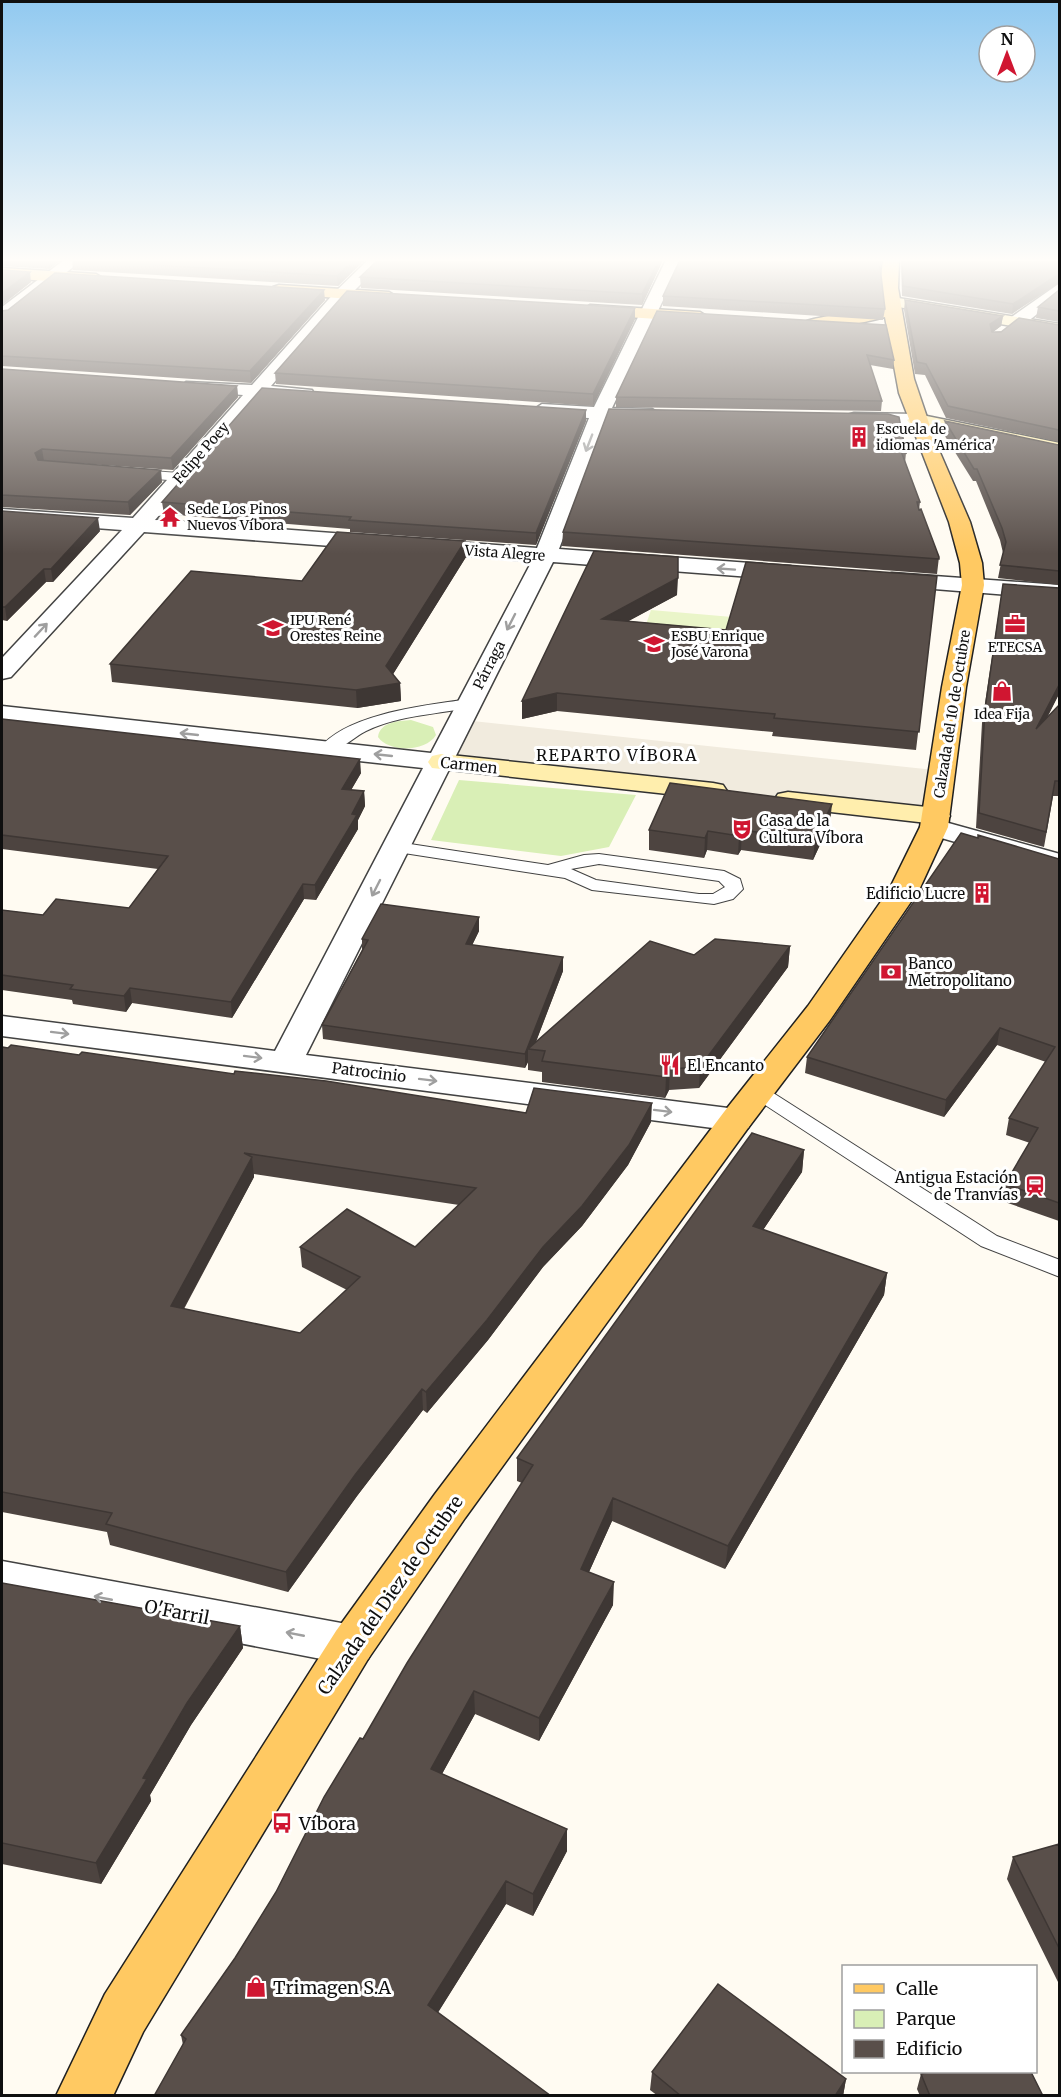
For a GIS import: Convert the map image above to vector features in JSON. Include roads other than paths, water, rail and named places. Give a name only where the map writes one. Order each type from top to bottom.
[{"type":"main road","name":"Calzada del 10 de Octubre","points":[[748,1106],[890,912],[904,890],[935,821],[954,687],[973,585],[972,569],[961,522],[917,420],[902,358]]},
{"type":"main road","name":"Calzada del Diez de Octubre","points":[[84,2096],[124,2013],[245,1814],[352,1645],[450,1506],[748,1106]]},
{"type":"street","name":"Felipe Poey","points":[[2,672],[138,526],[284,358]]},
{"type":"street","name":"Párraga","points":[[286,1062],[545,556],[600,414],[627,358]]},
{"type":"street","points":[[174,385],[326,395]]},
{"type":"street","points":[[529,409],[600,414],[671,415]]},
{"type":"street","points":[[835,419],[917,420],[1059,449]]},
{"type":"street","name":"Vista Alegre","points":[[2,515],[817,575]]},
{"type":"street","points":[[876,579],[1059,592]]},
{"type":"street","points":[[973,585],[1059,607]]},
{"type":"street","name":"Carmen","points":[[2,714],[747,795],[935,821]]},
{"type":"street","points":[[935,821],[1059,863]]},
{"type":"street","name":"Patrocinio","points":[[2,1026],[286,1062],[748,1106]]},
{"type":"street","name":"O'Farril","points":[[2,1579],[352,1645]]},
{"type":"lane","points":[[123,473],[180,477]]},
{"type":"lane","points":[[327,749],[360,726],[380,718],[470,703]]},
{"type":"lane","points":[[397,847],[570,874],[592,885],[699,899],[727,896],[734,889],[735,883],[724,876],[599,859],[584,860],[548,870]]},
{"type":"lane","points":[[748,1106],[989,1241],[1059,1269]]},
{"type":"place","name":"Escuela de idiomas 'América'","points":[[859,437]]},
{"type":"place","name":"Sede Los Pinos Nuevos Víbora","points":[[170,517]]},
{"type":"place","name":"ETECSA","points":[[1015,624]]},
{"type":"place","name":"IPU René Orestes Reine","points":[[273,628]]},
{"type":"place","name":"ESBU Enrique José Varona","points":[[654,644]]},
{"type":"place","name":"Idea Fija","points":[[1002,691]]},
{"type":"place","name":"Casa de la Cultura Víbora","points":[[742,829]]},
{"type":"place","name":"Edificio Lucre","points":[[982,893]]},
{"type":"place","name":"Banco Metropolitano","points":[[891,972]]},
{"type":"place","name":"El Encanto","points":[[670,1065]]},
{"type":"place","name":"Antigua Estación de Tranvías","points":[[1035,1186]]},
{"type":"place","name":"Víbora","points":[[282,1823]]},
{"type":"place","name":"Trimagen S.A","points":[[256,1987]]},
{"type":"district","name":"REPARTO VÍBORA","points":[[617,755]]}]
